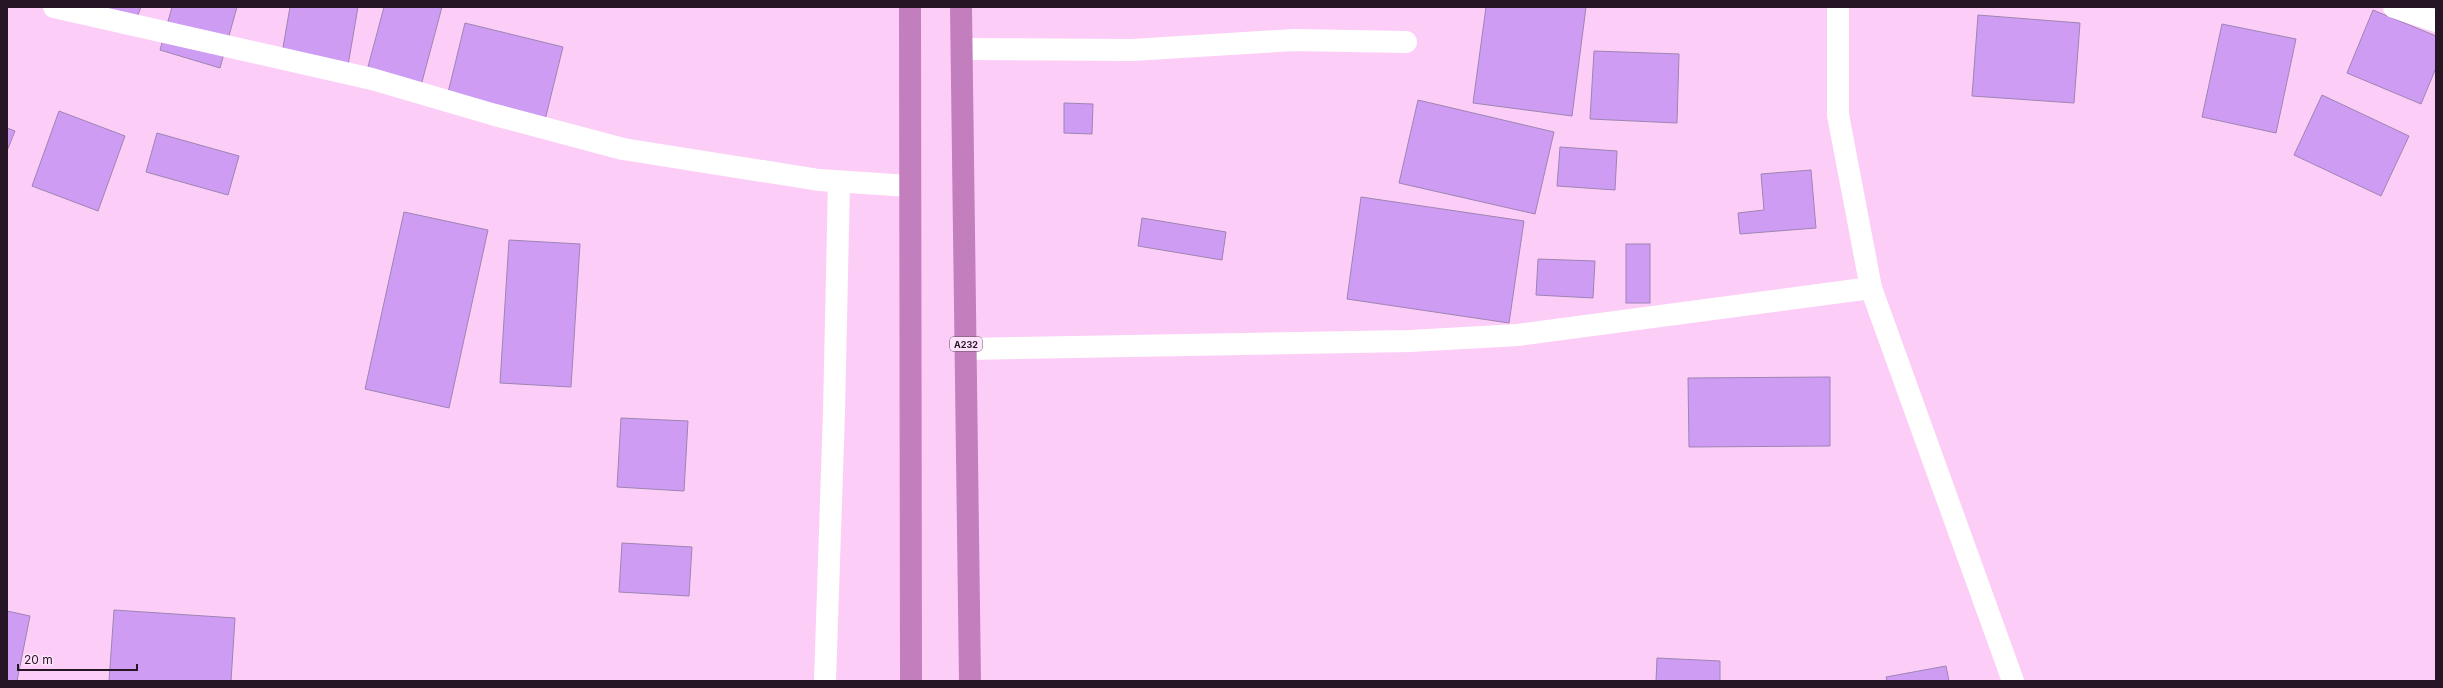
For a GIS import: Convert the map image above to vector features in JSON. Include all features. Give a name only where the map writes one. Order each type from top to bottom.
[{"type":"highway","points":[[910,7],[909,186],[911,681]]},
{"type":"highway","name":"A232","points":[[961,7],[970,681]]},
{"type":"street","points":[[54,7],[372,79],[495,115],[623,149],[839,182],[909,186]]},
{"type":"street","points":[[1838,7],[1838,115],[1871,288],[2013,681]]},
{"type":"street","points":[[2394,7],[2436,21]]},
{"type":"street","points":[[962,49],[1132,50],[1294,40],[1406,42]]},
{"type":"street","points":[[825,681],[834,412],[839,182]]},
{"type":"street","points":[[966,349],[1410,341],[1518,334],[1871,288]]},
{"type":"building","points":[[86,7],[141,7],[134,25]]},
{"type":"building","points":[[172,7],[237,7],[220,68],[160,50]]},
{"type":"building","points":[[290,7],[358,7],[346,77],[280,65]]},
{"type":"building","points":[[384,7],[442,7],[419,93],[365,78]]},
{"type":"building","points":[[1486,7],[1586,7],[1572,116],[1473,103]]},
{"type":"building","points":[[2373,10],[2436,36],[2436,68],[2421,104],[2347,73]]},
{"type":"building","points":[[1978,15],[2080,23],[2074,103],[1972,96]]},
{"type":"building","points":[[465,23],[563,47],[544,124],[446,101]]},
{"type":"building","points":[[2222,24],[2296,39],[2276,133],[2202,117]]},
{"type":"building","points":[[1594,51],[1679,54],[1677,123],[1590,119]]},
{"type":"building","points":[[2322,95],[2409,136],[2381,196],[2294,155]]},
{"type":"building","points":[[1418,100],[1554,132],[1535,214],[1399,183]]},
{"type":"building","points":[[1064,103],[1093,104],[1092,134],[1064,133]]},
{"type":"building","points":[[59,111],[125,136],[98,211],[32,186]]},
{"type":"building","points":[[7,128],[15,131],[7,151]]},
{"type":"building","points":[[157,133],[239,156],[228,195],[146,172]]},
{"type":"building","points":[[1560,147],[1617,151],[1615,190],[1557,186]]},
{"type":"building","points":[[1811,170],[1816,228],[1740,234],[1738,213],[1764,210],[1761,174]]},
{"type":"building","points":[[1361,197],[1524,221],[1509,323],[1347,299]]},
{"type":"building","points":[[404,212],[488,230],[449,408],[365,389]]},
{"type":"building","points":[[1142,218],[1226,232],[1222,260],[1138,246]]},
{"type":"building","points":[[509,240],[580,244],[571,387],[500,383]]},
{"type":"building","points":[[1626,244],[1650,244],[1650,303],[1626,303]]},
{"type":"building","points":[[1538,259],[1595,261],[1593,298],[1536,295]]},
{"type":"building","points":[[1830,377],[1830,446],[1689,447],[1688,378]]},
{"type":"building","points":[[621,418],[688,421],[684,491],[617,487]]},
{"type":"building","points":[[622,543],[692,547],[689,596],[619,592]]},
{"type":"building","points":[[114,610],[235,618],[231,681],[109,681]]},
{"type":"building","points":[[7,611],[30,616],[17,681],[7,681]]},
{"type":"building","points":[[1657,658],[1720,661],[1720,681],[1656,681]]},
{"type":"building","points":[[1946,666],[1949,681],[1887,681],[1886,677]]}]
